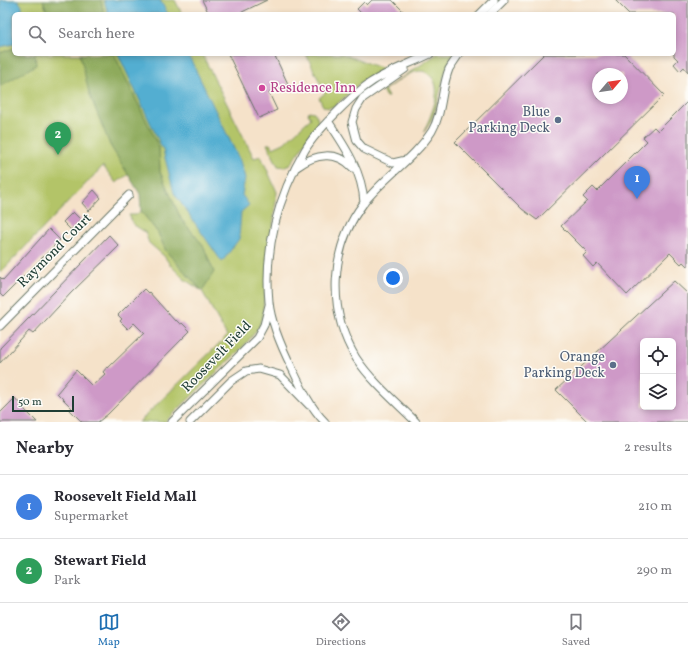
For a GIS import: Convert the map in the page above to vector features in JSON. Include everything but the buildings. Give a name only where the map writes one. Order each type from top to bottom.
[{"type":"street","points":[[482,12],[494,0]]},
{"type":"street","points":[[492,12],[504,0]]},
{"type":"street","points":[[325,422],[314,409],[286,355],[269,303],[268,278],[272,237],[284,193],[305,150],[328,122],[370,83],[426,56]]},
{"type":"street","points":[[416,422],[364,368],[348,343],[342,326],[336,299],[337,265],[347,231],[364,204],[420,147],[433,129],[449,69],[458,56]]},
{"type":"street","points":[[408,159],[399,163],[393,163],[364,149],[357,141],[352,122],[356,109],[363,98],[411,64]]},
{"type":"street","points":[[328,122],[349,154],[363,189],[364,204]]},
{"type":"street","points":[[296,168],[308,159],[326,155],[348,162],[357,173]]},
{"type":"street","name":"Raymond Court","points":[[0,326],[129,195]]},
{"type":"street","name":"Roosevelt Field","points":[[172,422],[257,338],[264,325],[269,303]]},
{"type":"street","name":"Roosevelt Field","points":[[190,422],[238,375],[246,371],[259,369],[280,375],[314,409]]},
{"type":"green space","points":[[0,0],[43,0],[47,12],[12,12],[12,49],[0,53]]},
{"type":"green space","points":[[43,0],[101,0],[104,12],[47,12]]},
{"type":"green space","points":[[101,0],[175,0],[181,12],[104,12]]},
{"type":"green space","points":[[12,49],[12,56],[35,56],[36,65],[0,86],[0,53]]},
{"type":"green space","points":[[25,56],[81,56],[110,145],[129,174],[116,183],[103,166],[0,273],[0,69]]},
{"type":"green space","points":[[80,56],[115,56],[159,147],[160,172],[181,219],[203,245],[214,272],[202,291],[166,251],[158,233],[141,211],[140,194],[110,145],[89,93]]},
{"type":"green space","points":[[115,56],[203,56],[254,158],[261,156],[277,192],[262,318],[258,329],[243,347],[165,422],[139,422],[227,336],[202,291],[203,245],[181,219],[160,172],[159,147]]},
{"type":"green space","points":[[307,56],[348,56],[383,69],[361,82],[335,106],[328,108],[323,106],[319,98],[325,93]]},
{"type":"green space","points":[[434,56],[452,56],[448,63],[434,114],[424,132],[433,110],[436,93],[436,86],[433,79],[428,74],[423,71],[418,71],[402,78],[384,90],[388,97],[386,97],[382,91]]},
{"type":"green space","points":[[309,111],[314,112],[316,115],[318,120],[317,125],[290,165],[285,167],[278,166],[267,144],[270,144],[273,148],[284,143],[311,118],[308,114]]},
{"type":"green space","points":[[141,211],[158,233],[166,251],[202,291],[184,279],[171,266],[164,256],[149,243],[145,232],[134,225],[129,215],[136,215]]},
{"type":"water","points":[[0,0],[18,0],[22,6],[22,12],[12,12],[12,44],[0,47]]},
{"type":"water","points":[[104,0],[160,0],[167,12],[107,12]]},
{"type":"water","points":[[119,56],[189,56],[240,161],[245,178],[242,195],[249,205],[241,212],[239,239],[222,262],[174,193],[163,150]]},
{"type":"place","name":"Residence Inn","points":[[262,88]]},
{"type":"place","name":"Blue Parking Deck","points":[[558,120]]},
{"type":"place","name":"Stewart Field","points":[[58,155]]},
{"type":"place","name":"Roosevelt Field Mall","points":[[637,199]]},
{"type":"place","name":"Orange Parking Deck","points":[[613,365]]}]
